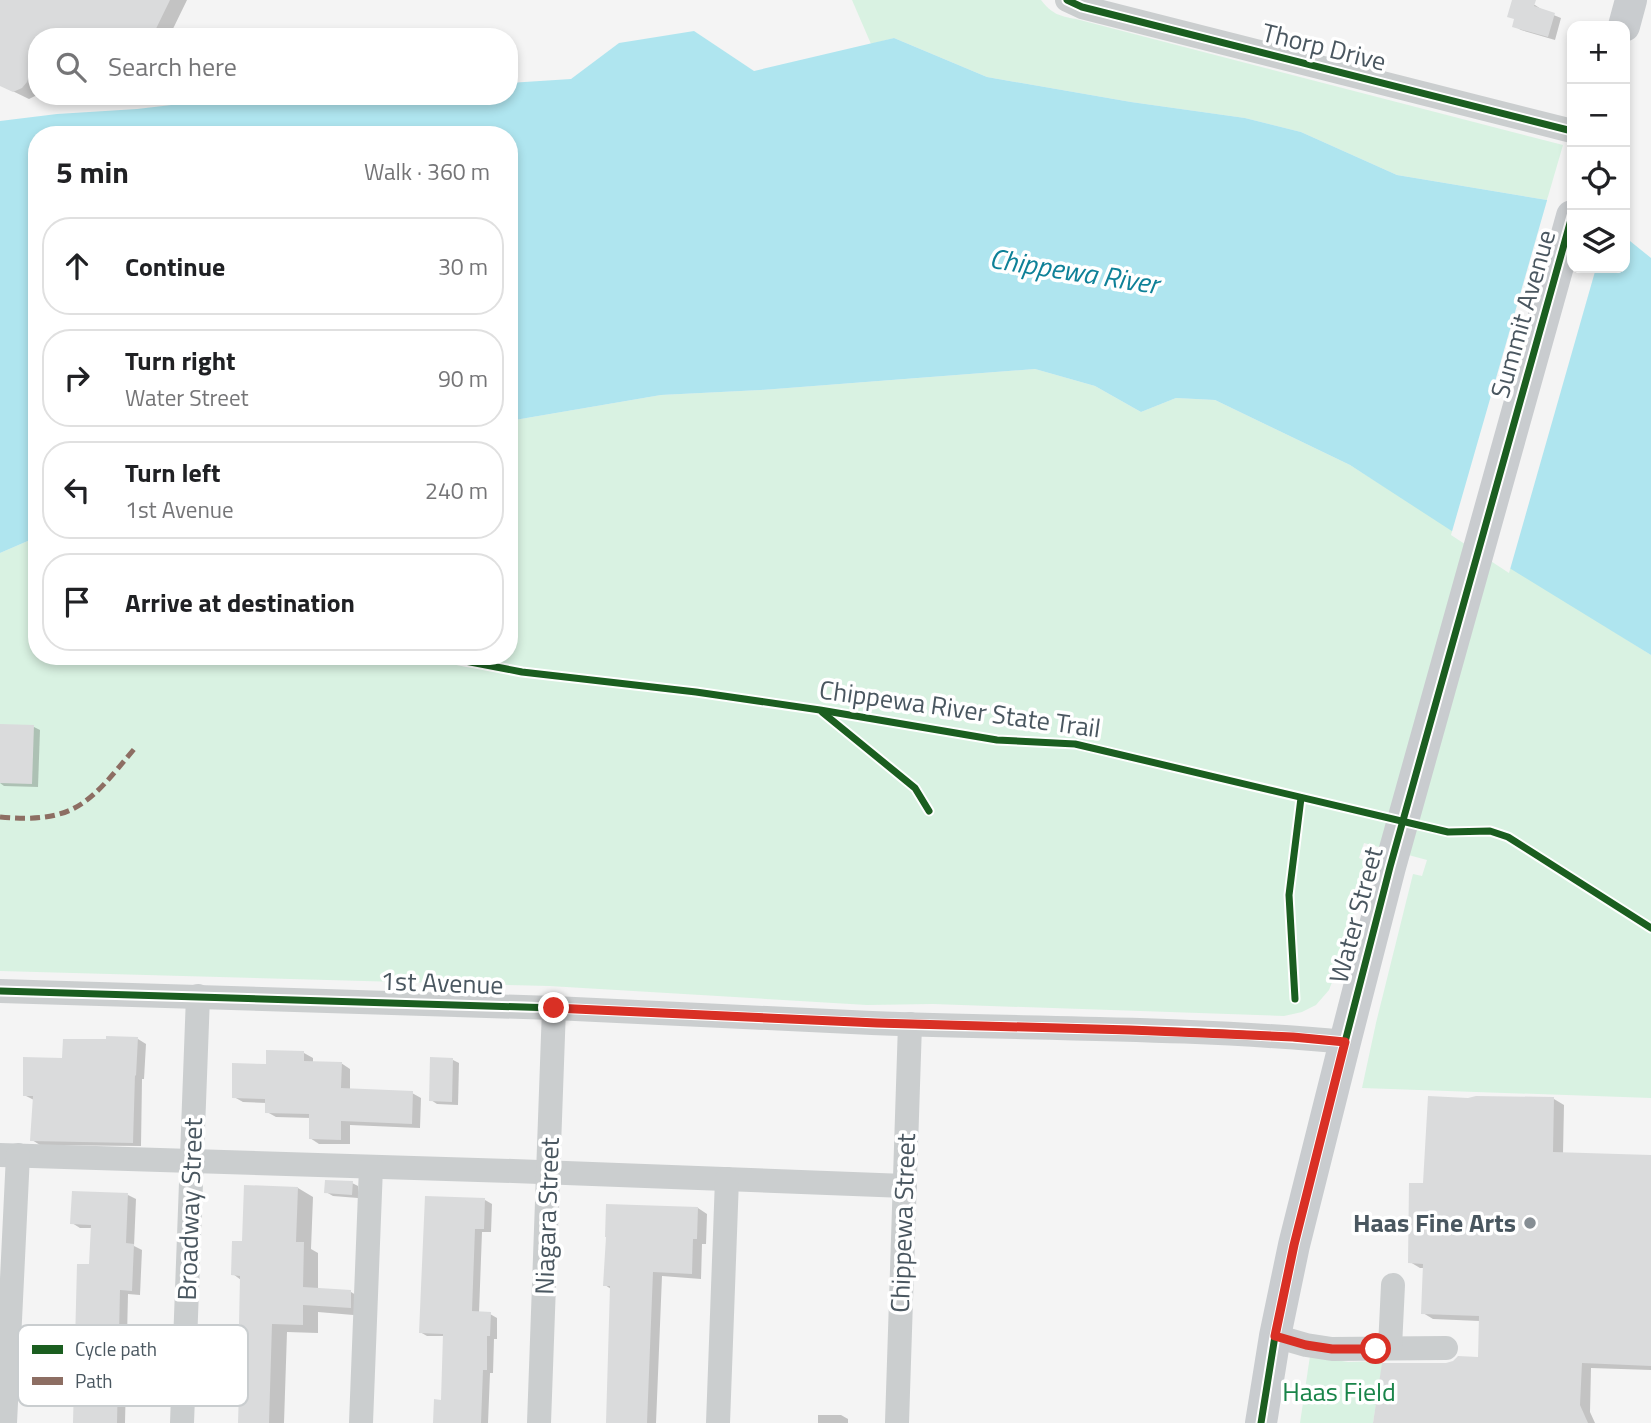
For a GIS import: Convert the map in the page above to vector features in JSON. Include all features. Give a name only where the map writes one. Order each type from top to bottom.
[{"type":"main road","points":[[1625,21],[1631,0]]},
{"type":"main road","name":"Summit Avenue","points":[[1514,424],[1567,234]]},
{"type":"main road","name":"Water Street","points":[[1261,1423],[1294,1245],[1345,1042],[1390,867],[1514,424]]},
{"type":"street","name":"Thorp Drive","points":[[1067,0],[1082,7],[1567,130]]},
{"type":"street","name":"1st Avenue","points":[[0,991],[554,1008],[1293,1037],[1345,1042]]},
{"type":"street","name":"Broadway Street","points":[[185,1325],[198,996]]},
{"type":"street","name":"Niagara Street","points":[[539,1423],[554,1008]]},
{"type":"street","name":"Chippewa Street","points":[[897,1423],[910,1024]]},
{"type":"street","points":[[5,1423],[9,1155],[905,1186]]},
{"type":"street","points":[[361,1423],[371,1167]]},
{"type":"street","points":[[718,1423],[727,1179]]},
{"type":"street","points":[[1390,1348],[1393,1284]]},
{"type":"street","points":[[1275,1336],[1332,1349],[1446,1348]]},
{"type":"green space","points":[[852,0],[1041,0],[1056,14],[1065,17],[1563,145],[1547,200],[1397,175],[1301,132],[1245,118],[987,77],[894,38],[871,44]]},
{"type":"green space","points":[[1035,369],[1095,386],[1141,412],[1176,398],[1215,400],[1350,465],[1651,655],[1651,1098],[1362,1088],[1413,874],[1422,876],[1427,860],[1364,843],[1359,858],[1369,862],[1342,956],[1329,990],[1316,1005],[1284,1016],[933,1004],[867,1005],[549,986],[0,971],[0,553],[28,541],[28,665],[518,665],[518,419],[661,395]]},
{"type":"green space","name":"Haas Field","points":[[1310,1356],[1348,1362],[1383,1361],[1373,1423],[1300,1423]]},
{"type":"water","name":"Chippewa River","points":[[694,31],[754,71],[894,38],[987,77],[1245,118],[1301,132],[1397,175],[1547,200],[1567,210],[1567,273],[1630,273],[1630,241],[1651,258],[1651,655],[1498,561],[1350,465],[1215,400],[1176,398],[1141,412],[1095,386],[1035,369],[661,395],[518,419],[518,126],[28,126],[28,541],[0,553],[0,121],[171,105],[518,105],[518,82],[571,79],[619,43]]},
{"type":"pier","points":[[1548,197],[1567,206],[1567,273],[1595,273],[1509,573],[1451,535]]},
{"type":"building","points":[[0,0],[170,0],[156,28],[28,28],[27,82],[13,92],[0,86]]},
{"type":"building","points":[[1512,0],[1536,0],[1534,6],[1555,13],[1548,37],[1512,27],[1514,19],[1507,17]]},
{"type":"building","points":[[0,724],[34,725],[32,784],[0,783]]},
{"type":"building","points":[[106,1036],[138,1037],[133,1143],[30,1141],[33,1096],[23,1096],[23,1057],[62,1058],[63,1039],[106,1039]]},
{"type":"building","points":[[266,1050],[304,1051],[304,1061],[342,1062],[341,1088],[413,1091],[412,1124],[341,1121],[341,1140],[309,1139],[309,1114],[265,1113],[265,1099],[232,1098],[232,1063],[266,1064]]},
{"type":"building","points":[[430,1057],[453,1058],[452,1102],[429,1101]]},
{"type":"building","name":"Haas Fine Arts","points":[[1428,1096],[1554,1097],[1553,1152],[1651,1155],[1651,1366],[1582,1363],[1580,1405],[1588,1423],[1373,1423],[1382,1363],[1446,1363],[1458,1356],[1478,1357],[1479,1316],[1421,1314],[1423,1264],[1408,1263],[1409,1183],[1423,1183]]},
{"type":"building","points":[[325,1180],[353,1181],[352,1195],[324,1193]]},
{"type":"building","points":[[244,1185],[298,1187],[296,1242],[304,1242],[303,1287],[351,1290],[351,1308],[303,1305],[303,1325],[272,1324],[269,1423],[238,1423],[239,1406],[248,1406],[248,1325],[239,1324],[240,1276],[231,1275],[232,1241],[242,1241]]},
{"type":"building","points":[[72,1191],[128,1193],[126,1243],[134,1244],[132,1291],[120,1290],[119,1325],[75,1325],[77,1264],[89,1264],[91,1225],[70,1224]]},
{"type":"building","points":[[425,1196],[485,1198],[484,1229],[475,1229],[472,1311],[491,1312],[490,1336],[487,1336],[487,1370],[483,1370],[481,1423],[433,1423],[434,1399],[441,1400],[443,1334],[419,1333]]},
{"type":"building","points":[[606,1204],[698,1207],[697,1239],[693,1239],[692,1274],[653,1272],[647,1423],[606,1423],[610,1286],[603,1286]]},
{"type":"building","points":[[73,1406],[117,1406],[117,1423],[73,1423]]},
{"type":"marked path","points":[[0,817],[47,817],[79,805],[106,783],[135,748]]},
{"type":"cycle path","points":[[1067,0],[1082,7],[1567,130]]},
{"type":"cycle path","points":[[1261,1423],[1294,1245],[1390,867],[1567,234]]},
{"type":"cycle path","name":"Chippewa River State Trail","points":[[486,665],[820,710],[997,740],[1075,744],[1448,832],[1490,831],[1508,837],[1651,928]]},
{"type":"cycle path","name":"Chippewa River State Trail","points":[[822,712],[915,788],[929,811]]},
{"type":"cycle path","points":[[1295,999],[1289,895],[1301,798]]},
{"type":"cycle path","points":[[0,991],[485,1005],[872,1023],[1168,1031],[1345,1042]]},
{"type":"place","name":"Haas Fine Arts","points":[[1530,1223]]},
{"type":"route","points":[[554,1008],[877,1023],[1293,1037],[1345,1042],[1294,1245],[1275,1336],[1332,1349],[1376,1349]]}]
